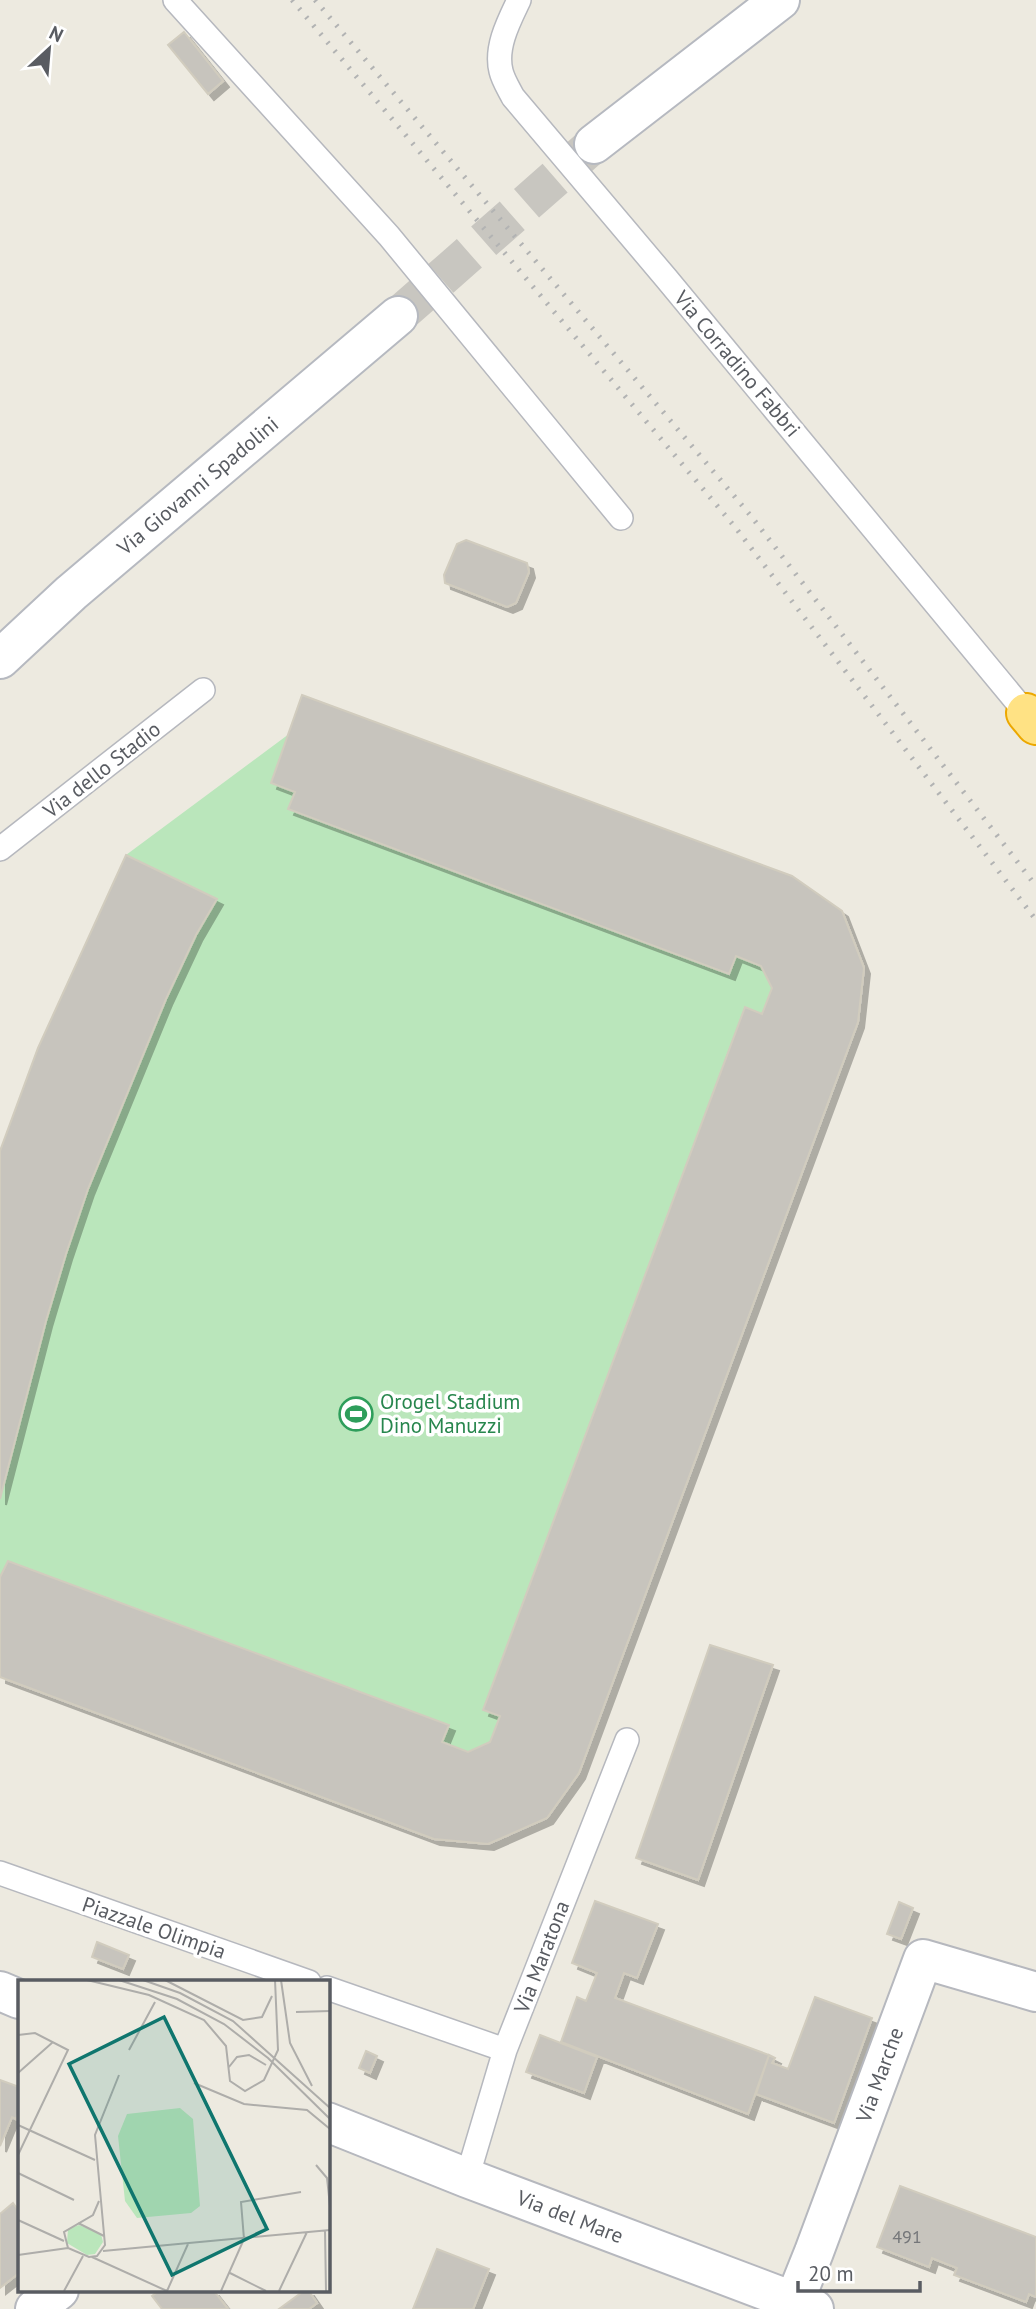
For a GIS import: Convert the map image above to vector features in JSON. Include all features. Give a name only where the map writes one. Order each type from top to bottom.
[{"type":"street","points":[[594,144],[780,0]]},
{"type":"street","name":"Via Giovanni Spadolini","points":[[0,659],[71,593],[398,316]]},
{"type":"street","name":"Via Marche","points":[[798,2307],[923,1959],[1036,1992]]},
{"type":"street","points":[[0,1991],[18,1999]]},
{"type":"street","name":"Via del Mare","points":[[329,2123],[798,2307]]},
{"type":"street","points":[[36,2309],[57,2292]]},
{"type":"lane","points":[[175,0],[389,236],[621,518]]},
{"type":"lane","name":"Via Corradino Fabbri","points":[[519,0],[502,40],[500,56],[501,70],[513,97],[1031,719]]},
{"type":"lane","name":"Via dello Stadio","points":[[0,849],[203,690]]},
{"type":"lane","name":"Via Maratona","points":[[467,2178],[505,2050],[627,1740]]},
{"type":"lane","name":"Piazzale Olimpia","points":[[0,1873],[303,1980]]},
{"type":"lane","points":[[329,1989],[505,2050]]},
{"type":"green space","name":"Orogel Stadium Dino Manuzzi","points":[[302,695],[792,876],[842,911],[864,968],[858,1022],[579,1773],[547,1818],[488,1844],[434,1839],[0,1677],[0,1151],[38,1048],[126,855],[289,734]]},
{"type":"building","points":[[184,32],[223,81],[208,94],[168,45]]},
{"type":"building","points":[[466,540],[527,563],[529,572],[516,603],[507,607],[445,583],[444,575],[457,544]]},
{"type":"building","points":[[302,695],[792,876],[842,911],[864,968],[858,1022],[579,1773],[547,1818],[488,1844],[434,1839],[0,1677],[0,1577],[8,1561],[449,1725],[442,1742],[468,1752],[490,1742],[500,1716],[483,1710],[745,1007],[762,1014],[772,988],[761,966],[736,956],[729,974],[288,809],[295,792],[271,783]]},
{"type":"building","points":[[126,855],[217,899],[196,935],[166,999],[88,1189],[46,1321],[0,1499],[0,1151],[38,1048]]},
{"type":"building","points":[[710,1645],[773,1665],[698,1880],[636,1858]]},
{"type":"building","points":[[595,1901],[658,1924],[637,1978],[624,1973],[615,1998],[769,2055],[748,2114],[561,2042],[577,1997],[586,2001],[597,1973],[572,1963]]},
{"type":"building","points":[[899,1902],[913,1908],[901,1939],[887,1934]]},
{"type":"building","points":[[97,1942],[129,1955],[123,1969],[92,1957]]},
{"type":"building","points":[[815,1997],[872,2018],[834,2123],[756,2094],[769,2055],[775,2058],[772,2063],[788,2069]]},
{"type":"building","points":[[540,2035],[597,2057],[584,2093],[526,2072]]},
{"type":"building","points":[[366,2051],[377,2056],[370,2073],[359,2068]]},
{"type":"building","points":[[0,2080],[18,2087],[18,2114],[16,2119],[12,2117],[0,2146]]},
{"type":"building","points":[[900,2186],[1036,2237],[1036,2297],[1029,2294],[1026,2302],[954,2275],[957,2268],[932,2258],[929,2267],[877,2247]]},
{"type":"building","points":[[13,2203],[18,2210],[18,2274],[0,2288],[0,2214]]},
{"type":"building","points":[[437,2249],[489,2269],[473,2309],[413,2309]]},
{"type":"building","points":[[157,2292],[215,2292],[228,2309],[162,2309],[152,2296]]},
{"type":"building","points":[[302,2292],[309,2292],[317,2303],[309,2309],[279,2309]]},
{"type":"tunnel","points":[[398,316],[594,144]]},
{"type":"railway","points":[[292,0],[735,527],[1036,920]]},
{"type":"railway","points":[[315,0],[751,516],[1036,886]]},
{"type":"place","name":"Orogel Stadium Dino Manuzzi","points":[[356,1414]]}]
